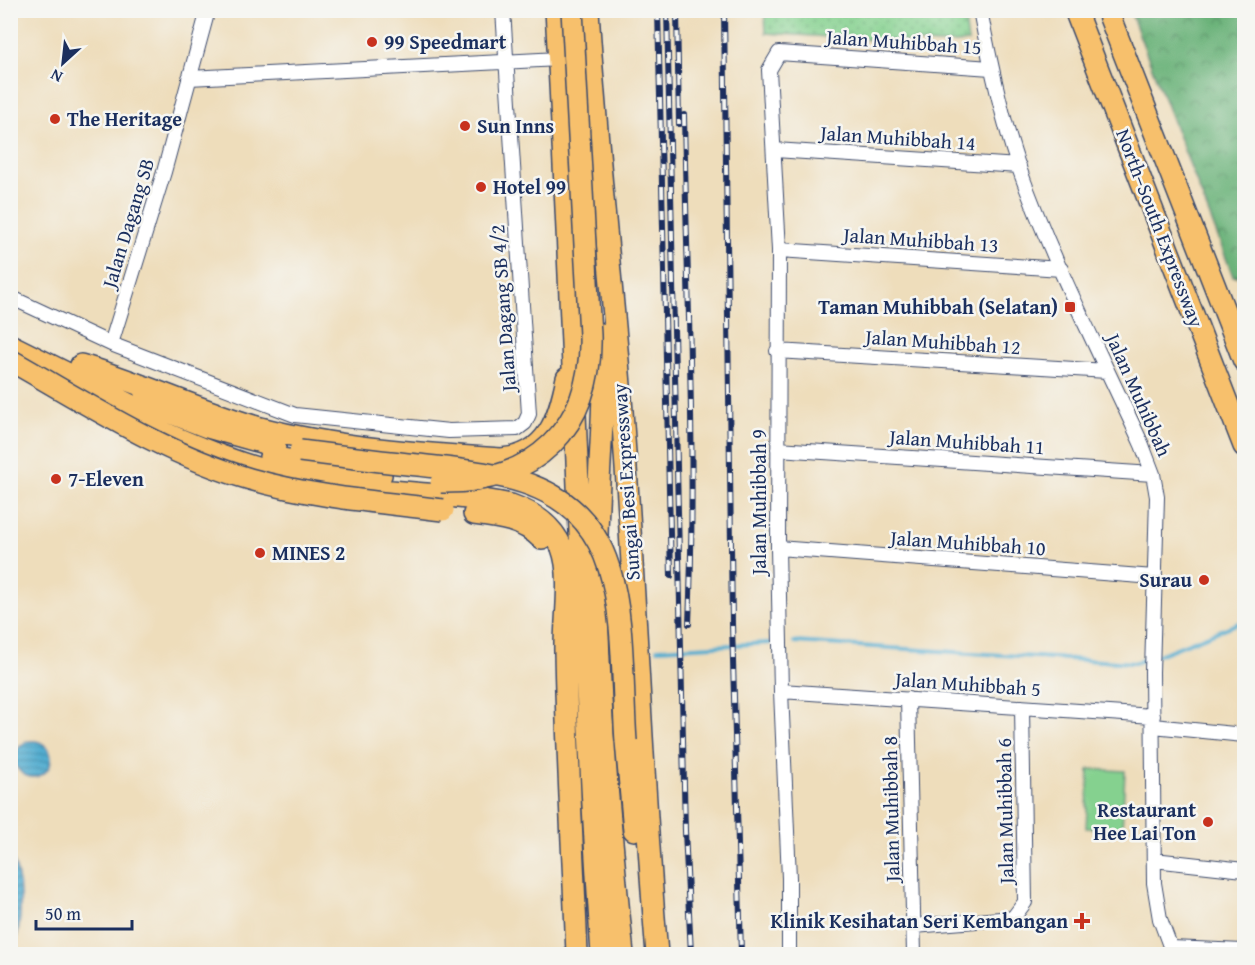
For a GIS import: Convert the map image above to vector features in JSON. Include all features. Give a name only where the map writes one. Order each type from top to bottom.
[{"type":"highway","points":[[556,10],[590,767],[602,954]]},
{"type":"highway","points":[[10,345],[164,422],[240,449],[287,461],[407,479],[462,483],[497,477],[532,461],[548,449],[568,426],[583,394],[590,367],[572,10]]},
{"type":"highway","name":"Sungai Besi Expressway","points":[[588,10],[605,236],[618,362],[643,717],[648,850],[657,954]]},
{"type":"highway","name":"North–South Expressway","points":[[1075,10],[1245,446]]},
{"type":"highway","name":"North–South Expressway","points":[[1107,10],[1245,361]]},
{"type":"highway","points":[[605,236],[598,272],[604,376],[597,537],[598,591],[609,807],[623,954]]},
{"type":"highway","points":[[10,329],[81,365],[198,408],[284,434],[428,454],[501,459],[511,458],[527,451],[554,426],[560,411],[572,344]]},
{"type":"highway","points":[[10,362],[155,441],[237,475],[309,493],[493,516],[525,526],[543,540],[552,558],[559,603],[564,619],[577,954]]},
{"type":"highway","points":[[81,365],[114,387],[185,419],[234,436],[300,451],[512,477],[553,496],[585,524],[604,555],[614,587],[643,954]]},
{"type":"highway","points":[[619,913],[623,897],[620,760],[626,741]]},
{"type":"highway","points":[[574,864],[579,852],[582,803],[590,767]]},
{"type":"street","name":"Jalan Dagang SB","points":[[111,344],[164,172],[208,10]]},
{"type":"street","name":"Jalan Dagang SB 4/2","points":[[111,344],[295,415],[449,431],[518,429],[525,423],[529,414],[502,10]]},
{"type":"street","name":"Jalan Muhibbah","points":[[980,10],[991,68],[1018,166],[1061,269],[1142,445],[1153,474],[1158,522],[1152,672],[1154,883],[1160,919],[1172,951]]},
{"type":"street","name":"Jalan Muhibbah 15","points":[[779,53],[991,68]]},
{"type":"street","name":"Jalan Muhibbah 9","points":[[779,53],[769,70],[779,250],[778,548],[789,878],[789,954]]},
{"type":"street","points":[[189,78],[559,59]]},
{"type":"street","name":"Jalan Muhibbah 14","points":[[775,150],[1018,166]]},
{"type":"street","name":"Jalan Muhibbah 13","points":[[779,250],[1061,269]]},
{"type":"street","points":[[10,297],[111,344]]},
{"type":"street","name":"Jalan Muhibbah 12","points":[[777,351],[1107,372]]},
{"type":"street","name":"Jalan Muhibbah 11","points":[[778,449],[1153,474]]},
{"type":"street","name":"Jalan Muhibbah 10","points":[[778,548],[1154,577]]},
{"type":"street","name":"Jalan Muhibbah 5","points":[[781,691],[1022,707],[1153,721],[1245,735]]},
{"type":"street","name":"Jalan Muhibbah 8","points":[[908,699],[914,954]]},
{"type":"street","name":"Jalan Muhibbah 6","points":[[914,926],[1012,918],[1025,902],[1022,707]]},
{"type":"street","points":[[1154,860],[1245,870]]},
{"type":"street","points":[[1172,951],[1245,951]]},
{"type":"green space","points":[[765,11],[964,11],[968,42],[940,44],[766,33]]},
{"type":"green space","points":[[1130,11],[1244,11],[1244,277],[1233,276]]},
{"type":"green space","points":[[1089,769],[1125,771],[1122,830],[1086,828]]},
{"type":"water","points":[[33,741],[46,746],[51,759],[46,772],[33,777],[20,772],[15,759],[20,746]]},
{"type":"water","points":[[10,852],[20,889],[20,917],[12,954]]},
{"type":"waterway","points":[[1156,656],[1244,621]]},
{"type":"waterway","points":[[794,642],[1134,663],[1149,658]]},
{"type":"waterway","points":[[657,649],[770,643]]},
{"type":"railway","points":[[658,10],[671,576]]},
{"type":"railway","points":[[667,10],[685,831],[691,954]]},
{"type":"railway","points":[[677,10],[679,124]]},
{"type":"railway","points":[[724,10],[732,624],[741,954]]},
{"type":"railway","points":[[684,115],[692,497],[689,624]]},
{"type":"place","name":"99 Speedmart","points":[[372,42]]},
{"type":"place","name":"The Heritage","points":[[55,119]]},
{"type":"place","name":"Sun Inns","points":[[465,126]]},
{"type":"place","name":"Hotel 99","points":[[481,187]]},
{"type":"place","name":"Taman Muhibbah (Selatan)","points":[[1070,307]]},
{"type":"place","name":"7-Eleven","points":[[56,479]]},
{"type":"place","name":"MINES 2","points":[[260,553]]},
{"type":"place","name":"Surau","points":[[1204,580]]},
{"type":"place","name":"Restaurant Hee Lai Ton","points":[[1208,822]]},
{"type":"place","name":"Klinik Kesihatan Seri Kembangan","points":[[1082,921]]}]
